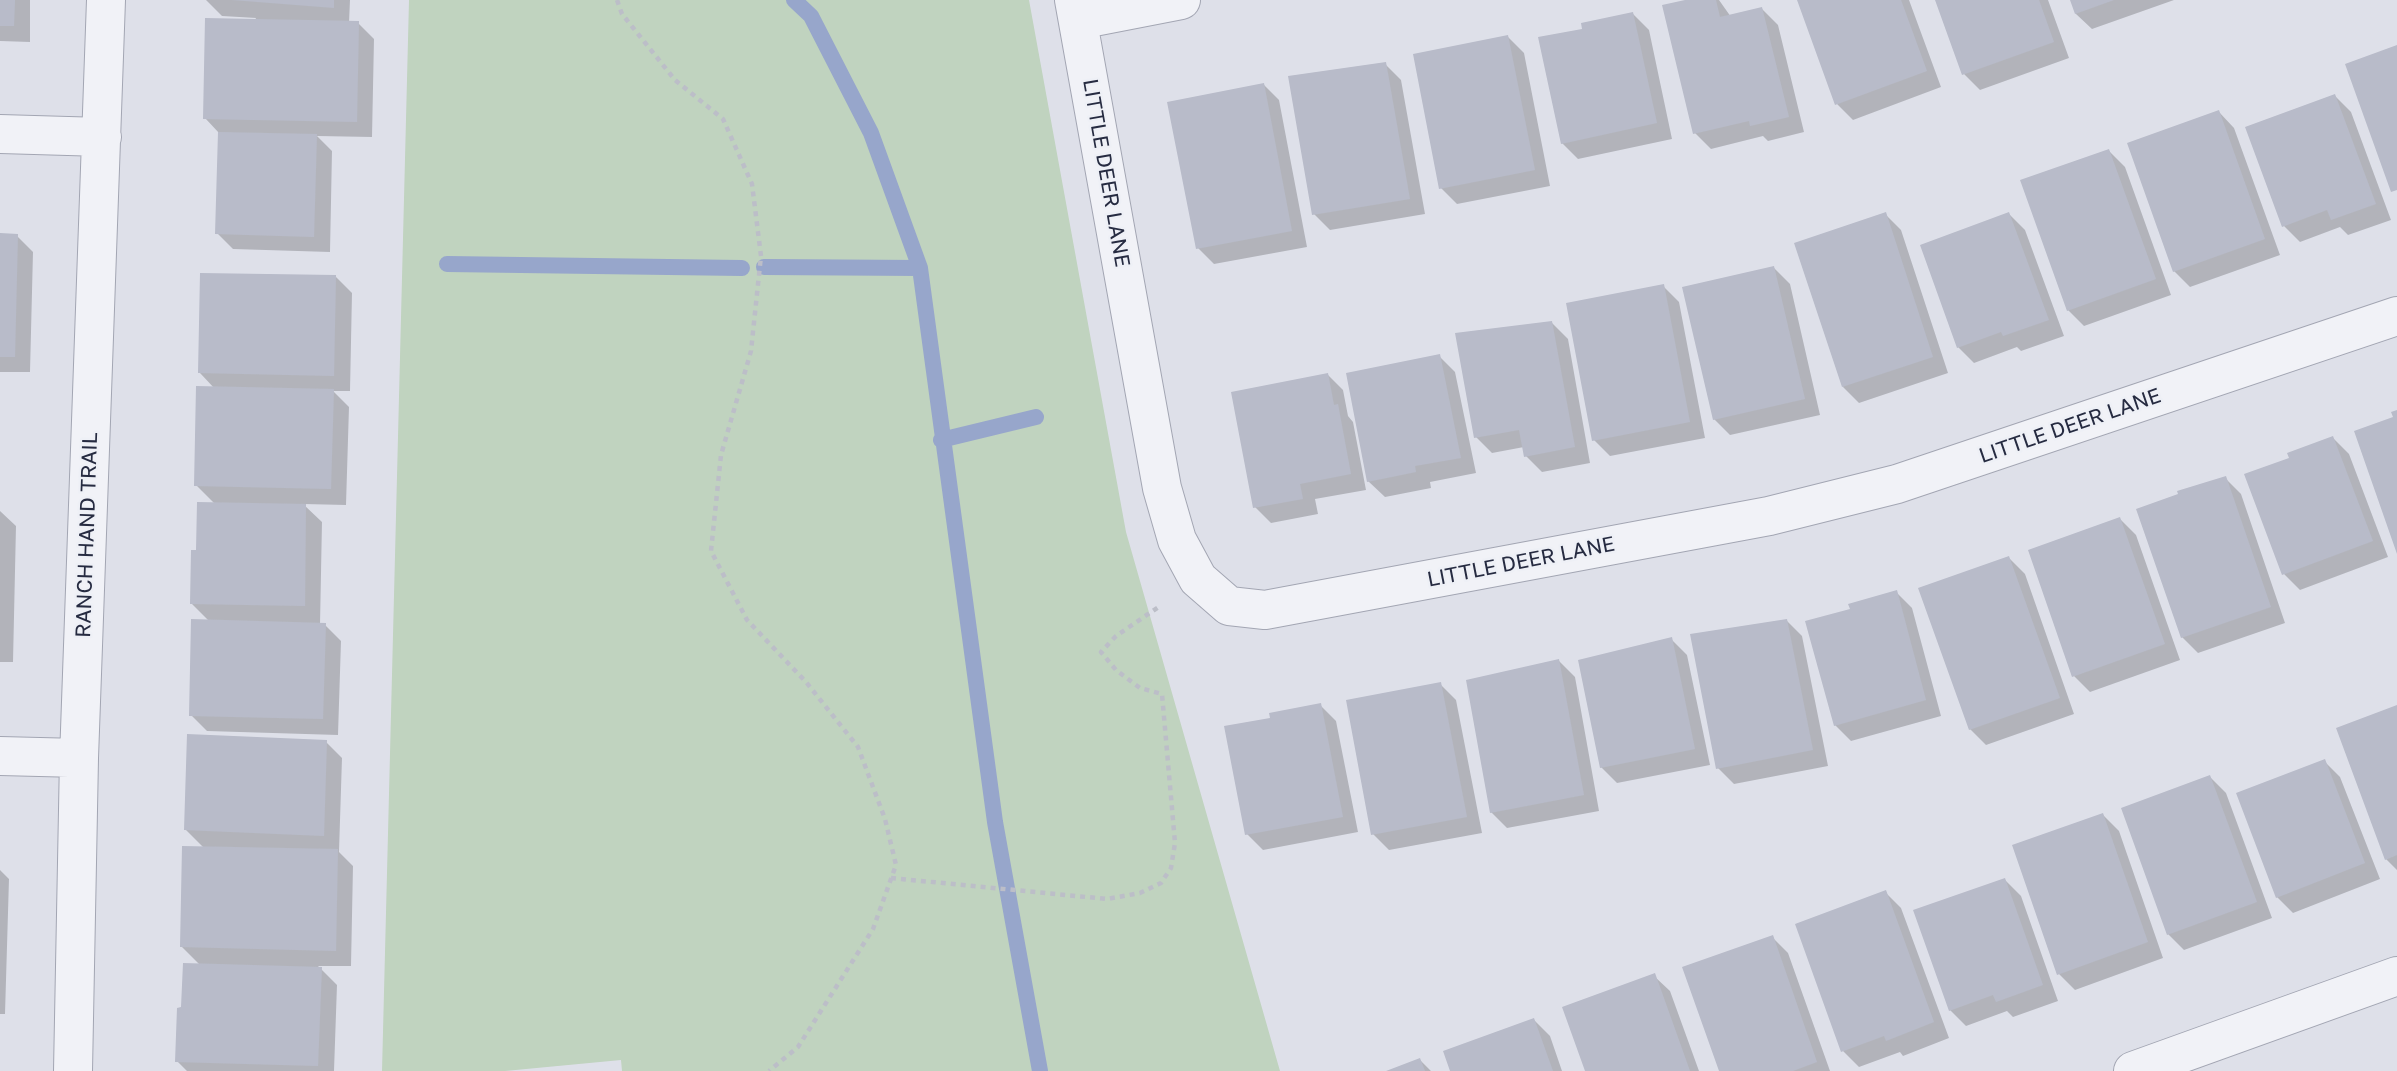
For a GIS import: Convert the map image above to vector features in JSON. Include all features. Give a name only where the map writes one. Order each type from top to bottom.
[{"type":"street","name":"RANCH HAND TRAIL","points":[[73,1071],[79,758],[106,0]]},
{"type":"street","points":[[1076,10],[1181,0]]},
{"type":"street","name":"LITTLE DEER LANE","points":[[1076,10],[1162,488],[1177,540],[1198,579],[1229,606],[1265,610],[1769,516],[1897,484],[2397,316]]},
{"type":"street","points":[[0,134],[102,137]]},
{"type":"street","points":[[0,756],[79,758]]},
{"type":"street","points":[[2133,1071],[2397,976]]},
{"type":"path","points":[[617,0],[622,14],[675,80],[723,119],[752,184],[761,256],[751,351],[721,455],[711,551],[747,620],[806,682],[858,747],[885,820],[896,865],[873,929],[798,1047],[769,1071]]},
{"type":"path","points":[[891,878],[1107,899],[1140,893],[1161,883],[1171,868],[1175,843],[1162,694],[1140,688],[1116,670],[1101,652],[1116,636],[1198,579]]},
{"type":"green space","points":[[409,0],[1029,0],[1126,532],[1280,1071],[622,1071],[621,1060],[505,1071],[382,1071]]},
{"type":"building","points":[[0,0],[15,0],[14,26],[0,26]]},
{"type":"building","points":[[232,0],[334,0],[334,8]]},
{"type":"building","points":[[1685,0],[1716,0],[1720,17],[1762,7],[1789,117],[1750,126],[1749,121],[1693,134],[1662,5]]},
{"type":"building","points":[[1797,0],[1901,0],[1927,71],[1835,105]]},
{"type":"building","points":[[1935,0],[2039,0],[2054,42],[1962,75]]},
{"type":"building","points":[[2070,0],[2114,0],[2075,14]]},
{"type":"building","points":[[1633,12],[1657,123],[1561,144],[1538,37],[1582,29],[1581,23]]},
{"type":"building","points":[[205,18],[359,21],[357,122],[203,119]]},
{"type":"building","points":[[1508,35],[1535,170],[1439,189],[1413,54]]},
{"type":"building","points":[[2397,45],[2397,190],[2391,192],[2345,64]]},
{"type":"building","points":[[1386,62],[1410,199],[1312,215],[1288,76]]},
{"type":"building","points":[[1264,83],[1292,231],[1196,249],[1167,102]]},
{"type":"building","points":[[2335,94],[2376,204],[2331,220],[2327,210],[2282,227],[2245,127]]},
{"type":"building","points":[[2219,110],[2265,239],[2173,272],[2127,143]]},
{"type":"building","points":[[218,132],[317,134],[314,237],[215,234]]},
{"type":"building","points":[[2109,149],[2156,279],[2067,311],[2020,180]]},
{"type":"building","points":[[1886,212],[1933,357],[1842,387],[1794,243]]},
{"type":"building","points":[[2009,212],[2049,320],[2003,336],[2001,332],[1957,348],[1920,245]]},
{"type":"building","points":[[0,233],[18,234],[15,357],[0,357]]},
{"type":"building","points":[[1774,266],[1805,399],[1713,420],[1682,287]]},
{"type":"building","points":[[200,273],[336,275],[334,376],[198,373]]},
{"type":"building","points":[[1664,284],[1690,422],[1592,441],[1566,303]]},
{"type":"building","points":[[1552,321],[1575,447],[1524,457],[1519,430],[1474,438],[1455,333]]},
{"type":"building","points":[[1440,354],[1461,458],[1415,466],[1416,472],[1367,482],[1346,373]]},
{"type":"building","points":[[1328,373],[1334,405],[1338,404],[1351,474],[1300,484],[1303,499],[1253,508],[1231,392]]},
{"type":"building","points":[[196,386],[334,389],[331,489],[194,486]]},
{"type":"building","points":[[2397,410],[2397,554],[2354,431],[2393,417],[2391,412]]},
{"type":"building","points":[[2333,436],[2373,541],[2282,575],[2244,474],[2289,458],[2287,453]]},
{"type":"building","points":[[2226,476],[2271,607],[2181,638],[2136,509],[2178,494],[2177,491]]},
{"type":"building","points":[[197,502],[306,504],[305,606],[190,604],[191,550],[196,550]]},
{"type":"building","points":[[2120,517],[2165,644],[2072,677],[2028,550]]},
{"type":"building","points":[[2009,556],[2060,698],[1969,730],[1918,588]]},
{"type":"building","points":[[1897,590],[1926,700],[1834,726],[1805,621],[1850,609],[1848,604]]},
{"type":"building","points":[[191,619],[326,623],[323,719],[189,716]]},
{"type":"building","points":[[1787,619],[1813,750],[1716,769],[1690,634]]},
{"type":"building","points":[[1672,637],[1695,749],[1600,768],[1578,660]]},
{"type":"building","points":[[1559,659],[1584,795],[1490,813],[1466,680]]},
{"type":"building","points":[[1441,682],[1467,817],[1371,835],[1346,700]]},
{"type":"building","points":[[1321,703],[1343,817],[1245,835],[1224,726],[1270,718],[1269,713]]},
{"type":"building","points":[[2397,705],[2397,855],[2385,860],[2336,728]]},
{"type":"building","points":[[187,734],[327,740],[324,836],[184,830]]},
{"type":"building","points":[[2325,759],[2365,863],[2276,898],[2236,793]]},
{"type":"building","points":[[2210,775],[2257,902],[2167,935],[2121,808]]},
{"type":"building","points":[[2103,813],[2148,942],[2057,975],[2012,845]]},
{"type":"building","points":[[182,846],[338,849],[336,951],[180,947]]},
{"type":"building","points":[[2005,878],[2043,985],[1996,1002],[1993,995],[1949,1011],[1913,910]]},
{"type":"building","points":[[1886,890],[1934,1022],[1886,1041],[1884,1036],[1841,1052],[1795,924]]},
{"type":"building","points":[[1773,935],[1817,1062],[1793,1071],[1719,1071],[1682,967]]},
{"type":"building","points":[[183,963],[322,967],[318,1066],[175,1062],[177,1008],[181,1007]]},
{"type":"building","points":[[1655,973],[1690,1071],[1585,1071],[1562,1007]]},
{"type":"building","points":[[1534,1018],[1553,1071],[1450,1071],[1443,1051]]},
{"type":"building","points":[[1420,1058],[1425,1071],[1386,1071]]},
{"type":"waterway","points":[[794,0],[811,16],[871,133],[920,268],[995,822],[1040,1071]]},
{"type":"waterway","points":[[447,264],[742,268]]},
{"type":"waterway","points":[[764,267],[920,268]]},
{"type":"waterway","points":[[941,440],[1036,417]]}]
